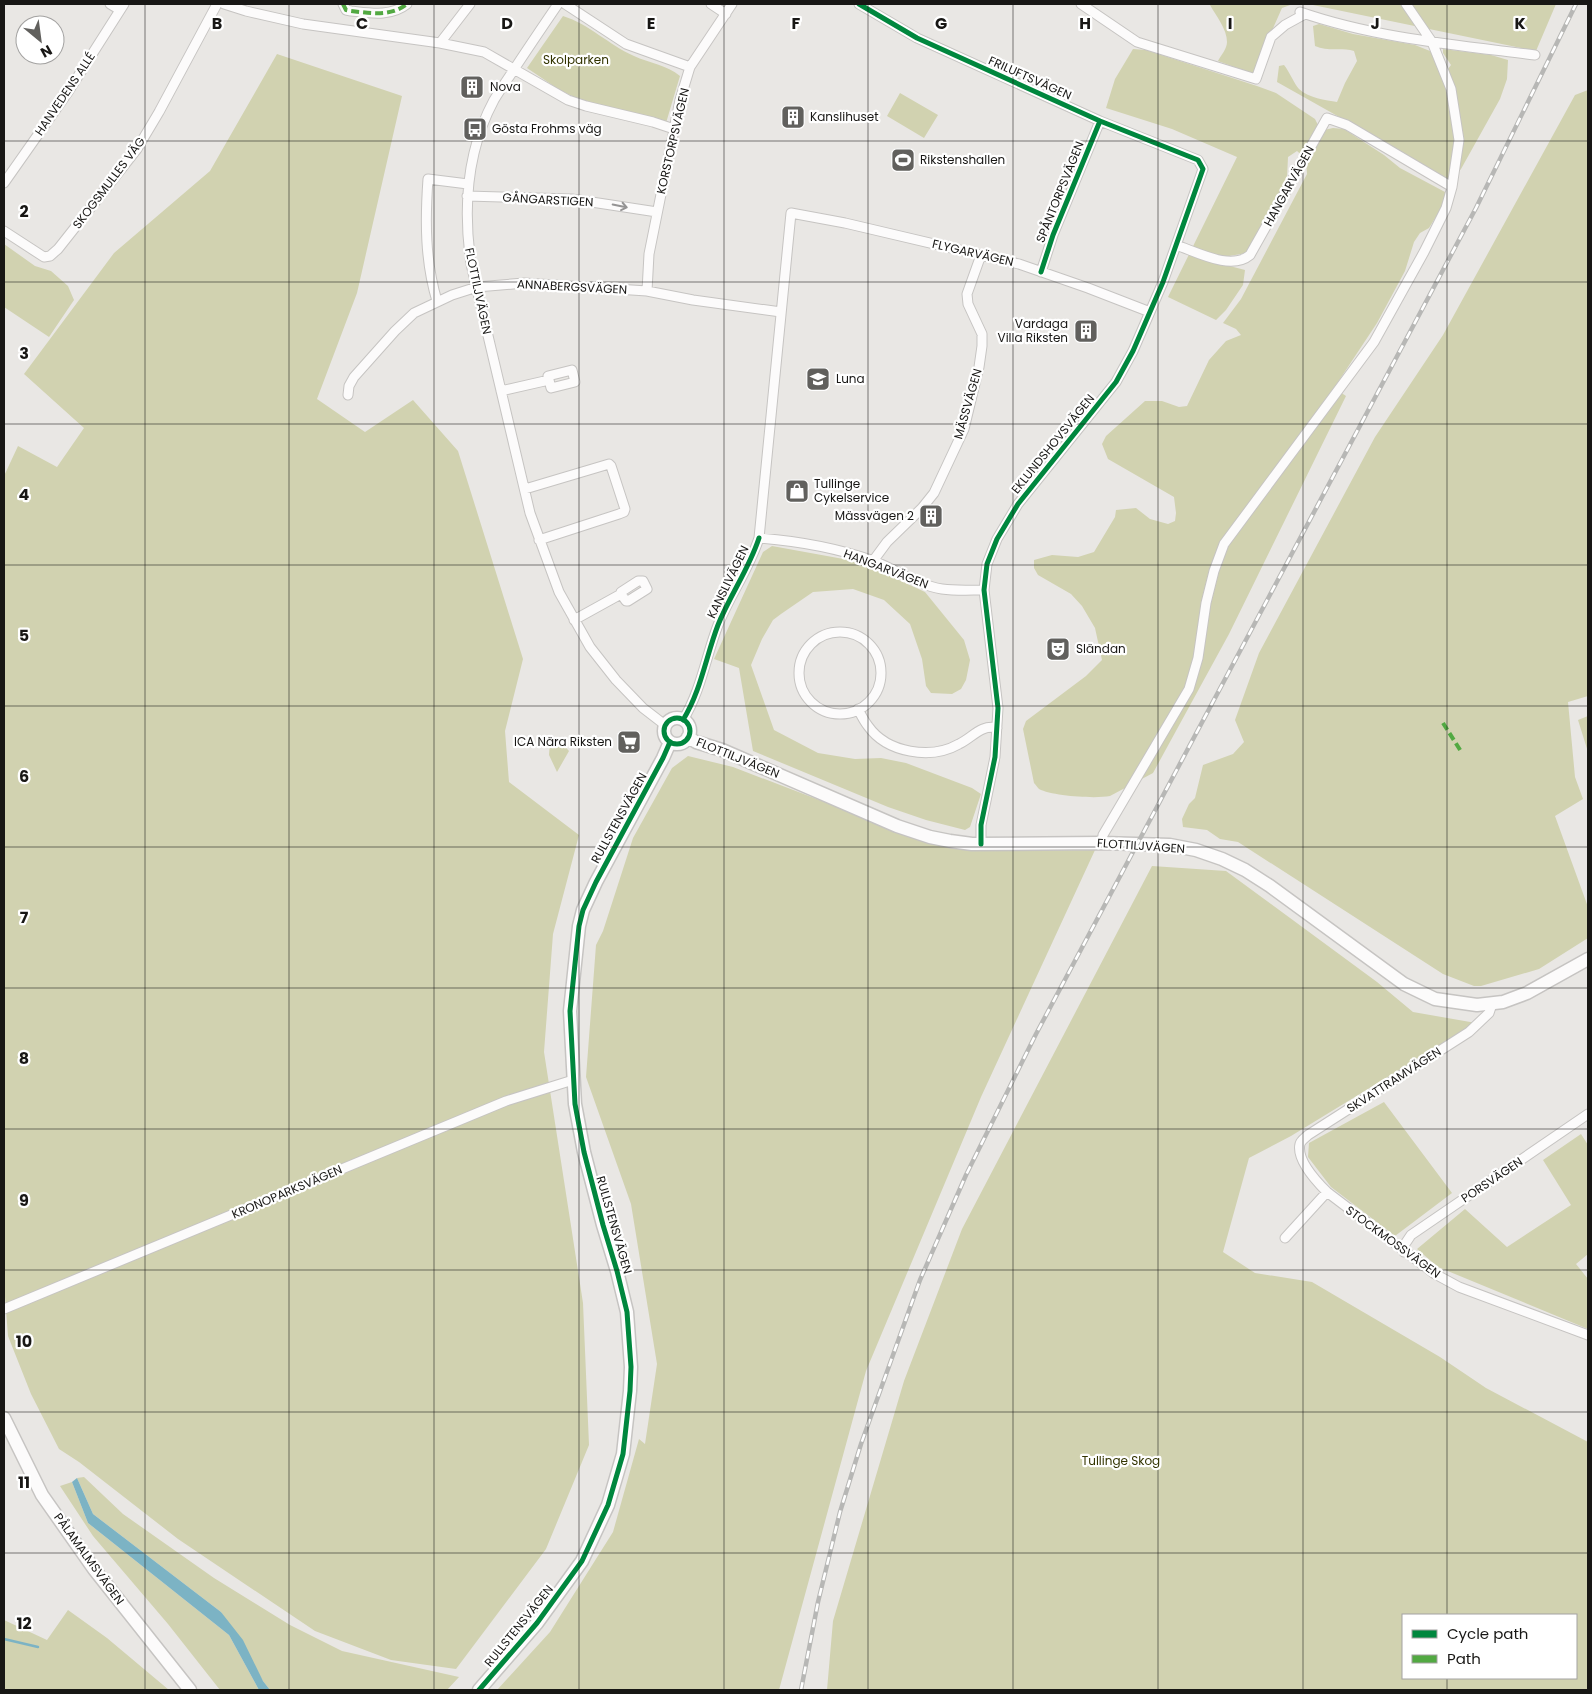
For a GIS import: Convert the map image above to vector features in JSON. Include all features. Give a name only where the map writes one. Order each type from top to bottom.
[{"type":"street","points":[[110,4],[122,7]]},
{"type":"street","name":"SKOGSMULLES VÄG","points":[[4,231],[39,256],[50,256],[58,249],[137,149],[217,4]]},
{"type":"street","points":[[224,4],[303,24],[440,43],[484,52],[568,100],[653,122],[674,130]]},
{"type":"street","points":[[343,4],[346,10],[351,12],[383,13],[394,11],[406,4]]},
{"type":"street","points":[[440,43],[470,4]]},
{"type":"street","name":"FLOTTILJVÄGEN","points":[[558,4],[495,98],[483,125],[473,156],[468,184],[467,240],[530,513],[559,592],[590,647],[616,680],[643,708],[665,725]]},
{"type":"street","points":[[564,4],[626,44],[690,67]]},
{"type":"street","points":[[711,4],[726,14]]},
{"type":"street","name":"KORSTORPSVÄGEN","points":[[647,291],[649,254],[680,100],[690,67],[732,4]]},
{"type":"street","name":"FRILUFTSVÄGEN","points":[[859,4],[917,38],[1100,121],[1198,160]]},
{"type":"street","points":[[1081,4],[1137,42],[1256,79],[1271,37],[1277,30],[1303,13],[1350,28],[1432,42],[1535,55]]},
{"type":"street","points":[[1102,842],[1103,835],[1189,689],[1198,658],[1206,603],[1214,571],[1224,544],[1374,342],[1446,208],[1452,187],[1459,140],[1451,89],[1432,42],[1406,4]]},
{"type":"street","name":"HANVEDENS ALLÉ","points":[[4,183],[68,92],[122,7]]},
{"type":"street","name":"HANGARVÄGEN","points":[[1176,244],[1226,261],[1244,260],[1250,255],[1327,118],[1346,126],[1452,187]]},
{"type":"street","name":"SPÅNTORPSVÄGEN","points":[[1041,272],[1053,235],[1100,121]]},
{"type":"street","name":"EKLUNDSHOVSVÄGEN","points":[[981,844],[981,825],[995,757],[998,708],[984,590],[986,564],[997,539],[1018,504],[1116,382],[1133,351],[1162,282],[1203,169],[1198,160]]},
{"type":"street","points":[[437,301],[432,285],[427,253],[428,180],[468,184]]},
{"type":"street","name":"GÅNGARSTIGEN","points":[[467,196],[572,199],[657,212]]},
{"type":"street","name":"FLYGARVÄGEN","points":[[791,213],[845,223],[1019,264],[1150,312]]},
{"type":"street","name":"KANSLIVÄGEN","points":[[683,720],[694,697],[718,625],[755,551],[759,538],[791,213]]},
{"type":"street","name":"MÄSSVÄGEN","points":[[874,561],[887,542],[922,508],[934,493],[964,429],[980,367],[982,346],[982,334],[968,304],[967,294],[981,255]]},
{"type":"street","name":"ANNABERGSVÄGEN","points":[[348,395],[349,386],[354,377],[395,331],[414,313],[437,301],[477,287],[524,283],[647,291],[693,300],[781,312]]},
{"type":"street","points":[[501,390],[549,380]]},
{"type":"street","points":[[524,489],[609,464],[625,509],[619,514],[539,540]]},
{"type":"street","name":"HANGARVÄGEN","points":[[759,538],[841,550],[874,561],[908,578],[933,587],[984,590]]},
{"type":"street","points":[[574,620],[621,594]]},
{"type":"street","points":[[840,633],[851,633],[859,636],[868,644],[877,658],[881,677],[877,691],[870,701],[858,709],[847,714],[830,714],[820,710],[803,694],[799,669],[801,658],[807,648],[822,636],[840,633]]},
{"type":"street","points":[[858,709],[868,727],[879,737],[892,746],[908,751],[936,752],[948,749],[958,746],[982,729],[988,727],[997,728]]},
{"type":"street","points":[[673,719],[683,720],[689,727],[688,737],[681,743],[670,742],[664,733],[665,725],[673,719]]},
{"type":"street","name":"FLOTTILJVÄGEN","points":[[688,737],[898,826],[950,842],[981,844],[1102,842],[1170,845],[1196,850],[1222,859],[1245,870],[1270,886],[1382,970],[1404,984],[1435,999],[1466,1004],[1492,1004],[1510,1000],[1527,993],[1588,959]]},
{"type":"street","name":"RULLSTENSVÄGEN","points":[[478,1690],[537,1623],[582,1561],[608,1505],[622,1454],[631,1367],[627,1312],[584,1152],[575,1104],[570,1011],[579,926],[583,910],[670,742]]},
{"type":"street","name":"SKVATTRAMVÄGEN","points":[[1300,1156],[1300,1145],[1308,1135],[1469,1032],[1489,1013],[1492,1004]]},
{"type":"street","name":"KRONOPARKSVÄGEN","points":[[4,1309],[506,1101],[573,1080]]},
{"type":"street","name":"PORSVÄGEN","points":[[1404,1252],[1405,1244],[1410,1235],[1588,1114]]},
{"type":"street","name":"STOCKMOSSVÄGEN","points":[[1300,1156],[1327,1192],[1435,1274],[1459,1287],[1588,1335]]},
{"type":"street","points":[[1285,1238],[1327,1192]]},
{"type":"street","name":"PÅLAMALMSVÄGEN","points":[[4,1418],[42,1495],[94,1569],[190,1690]]},
{"type":"green space","points":[[1205,4],[1293,4],[1282,8],[1270,35],[1263,45],[1261,63],[1253,74],[1218,61],[1226,47],[1227,37],[1210,5]]},
{"type":"green space","points":[[1308,4],[1556,4],[1536,51]]},
{"type":"green space","name":"Skolparken","points":[[563,16],[582,24],[625,51],[669,69],[680,76],[666,123],[576,98],[558,89],[527,68]]},
{"type":"green space","points":[[1319,24],[1353,34],[1415,45],[1430,51],[1445,73],[1451,65],[1443,53],[1443,49],[1491,55],[1508,60],[1507,79],[1500,99],[1461,169],[1448,183],[1373,136],[1277,82],[1279,66],[1284,65],[1297,87],[1307,95],[1337,102],[1357,61],[1354,51],[1325,49],[1315,46],[1313,26]]},
{"type":"green space","points":[[1133,49],[1146,50],[1276,93],[1315,119],[1324,130],[1333,128],[1344,129],[1384,155],[1400,168],[1445,192],[1445,202],[1429,228],[1420,233],[1414,242],[1405,271],[1377,323],[1334,388],[1346,396],[1229,634],[1153,773],[1110,796],[1074,796],[1045,791],[1039,789],[1034,783],[1023,729],[1026,721],[1086,676],[1102,660],[1095,628],[1082,606],[1071,594],[1038,575],[1034,568],[1034,560],[1052,555],[1078,557],[1094,552],[1115,517],[1116,510],[1136,508],[1150,519],[1168,524],[1175,521],[1174,497],[1108,459],[1102,444],[1106,436],[1145,401],[1162,401],[1179,407],[1187,406],[1209,360],[1226,341],[1241,335],[1236,329],[1223,323],[1241,299],[1307,174],[1306,159],[1297,151],[1288,157],[1287,178],[1270,214],[1247,253],[1229,256],[1222,264],[1245,270],[1243,285],[1226,310],[1216,320],[1168,297],[1237,157],[1172,129],[1106,108],[1115,79]]},
{"type":"green space","points":[[277,54],[402,96],[357,293],[317,399],[365,432],[413,400],[458,451],[523,659],[505,731],[509,782],[579,835],[553,934],[544,1052],[583,1303],[589,1445],[546,1549],[456,1669],[391,1660],[315,1631],[178,1539],[79,1462],[59,1449],[31,1394],[8,1336],[4,1284],[4,476],[18,446],[57,467],[84,428],[24,374],[114,253],[210,171]]},
{"type":"green space","points":[[1588,90],[1588,696],[1568,702],[1575,777],[1583,799],[1555,816],[1588,907],[1588,938],[1539,969],[1481,986],[1474,986],[1443,974],[1238,842],[1220,839],[1207,830],[1183,827],[1182,819],[1189,804],[1195,798],[1203,765],[1233,754],[1244,742],[1235,720],[1259,653],[1375,437],[1443,335],[1575,95]]},
{"type":"green space","points":[[900,93],[938,115],[924,138],[887,116]]},
{"type":"green space","points":[[4,244],[35,266],[51,271],[68,286],[74,300],[49,337],[4,307]]},
{"type":"green space","points":[[772,546],[860,562],[925,592],[964,640],[970,660],[966,680],[961,689],[952,694],[931,693],[926,686],[922,659],[910,624],[884,600],[853,589],[813,592],[773,620],[762,639],[751,665],[774,730],[818,753],[855,759],[881,758],[906,763],[972,788],[981,794],[970,827],[965,830],[926,820],[888,807],[753,751],[739,668],[714,659],[763,552]]},
{"type":"green space","points":[[1588,716],[1588,752],[1578,720]]},
{"type":"green space","points":[[556,737],[569,751],[557,772],[549,755],[550,741]]},
{"type":"green space","points":[[688,756],[733,767],[934,844],[986,851],[1095,850],[981,1097],[866,1371],[779,1690],[497,1690],[550,1632],[613,1532],[639,1439],[645,1444],[657,1364],[631,1204],[586,1077],[596,945],[603,931],[633,838],[672,768]]},
{"type":"green space","name":"Tullinge Skog","points":[[1152,866],[1226,871],[1377,982],[1413,1012],[1476,1023],[1291,1136],[1249,1158],[1223,1252],[1255,1273],[1312,1282],[1440,1357],[1486,1388],[1588,1442],[1588,1690],[827,1690],[833,1621],[904,1381],[962,1229]]},
{"type":"green space","points":[[1384,1102],[1452,1193],[1395,1236],[1331,1187],[1308,1157],[1309,1143]]},
{"type":"green space","points":[[1581,1134],[1588,1145],[1588,1254],[1576,1264],[1588,1279],[1588,1329],[1438,1267],[1417,1249],[1465,1209],[1507,1247],[1571,1205],[1543,1160]]},
{"type":"green space","points":[[84,1477],[123,1514],[214,1578],[290,1625],[342,1651],[459,1677],[447,1690],[270,1690],[221,1612],[93,1514],[77,1478]]},
{"type":"green space","points":[[72,1482],[88,1523],[229,1635],[259,1690],[220,1690],[168,1624],[93,1536],[60,1486]]},
{"type":"green space","points":[[68,1610],[107,1638],[169,1690],[4,1690],[4,1620],[47,1640]]},
{"type":"water","points":[[77,1478],[93,1514],[221,1612],[243,1640],[263,1681],[270,1690],[259,1690],[229,1635],[88,1523],[72,1482]]},
{"type":"waterway","points":[[4,1639],[38,1647]]},
{"type":"railway","points":[[801,1690],[818,1602],[840,1512],[861,1444],[920,1280],[966,1175],[1036,1034],[1476,208],[1576,4]]},
{"type":"marked path","points":[[343,4],[346,10],[366,13],[394,11],[407,4]]},
{"type":"marked path","points":[[1443,723],[1462,753]]},
{"type":"cycle path","points":[[859,4],[917,38],[1100,121],[1198,160],[1203,169],[1163,282],[1133,351],[1116,382],[1018,504],[997,539],[987,564],[984,590],[998,708],[995,757],[981,825],[981,844]]},
{"type":"cycle path","points":[[1041,272],[1053,235],[1100,121]]},
{"type":"cycle path","points":[[683,720],[699,685],[718,625],[759,538]]},
{"type":"cycle path","points":[[677,718],[686,722],[690,731],[686,740],[677,744],[668,740],[664,731],[668,722],[677,718]]},
{"type":"cycle path","points":[[479,1690],[537,1623],[582,1561],[608,1505],[623,1454],[631,1367],[627,1312],[584,1152],[575,1104],[570,1011],[579,926],[583,910],[670,742]]},
{"type":"place","name":"Nova","points":[[472,87]]},
{"type":"place","name":"Kanslihuset","points":[[793,117]]},
{"type":"place","name":"Gösta Frohms väg","points":[[475,129]]},
{"type":"place","name":"Rikstenshallen","points":[[903,160]]},
{"type":"place","name":"Vardaga Villa Riksten","points":[[1086,331]]},
{"type":"place","name":"Luna","points":[[818,379]]},
{"type":"place","name":"Tullinge Cykelservice","points":[[797,491]]},
{"type":"place","name":"Mässvägen 2","points":[[931,516]]},
{"type":"place","name":"Sländan","points":[[1058,649]]},
{"type":"place","name":"ICA Nära Riksten","points":[[629,742]]}]
